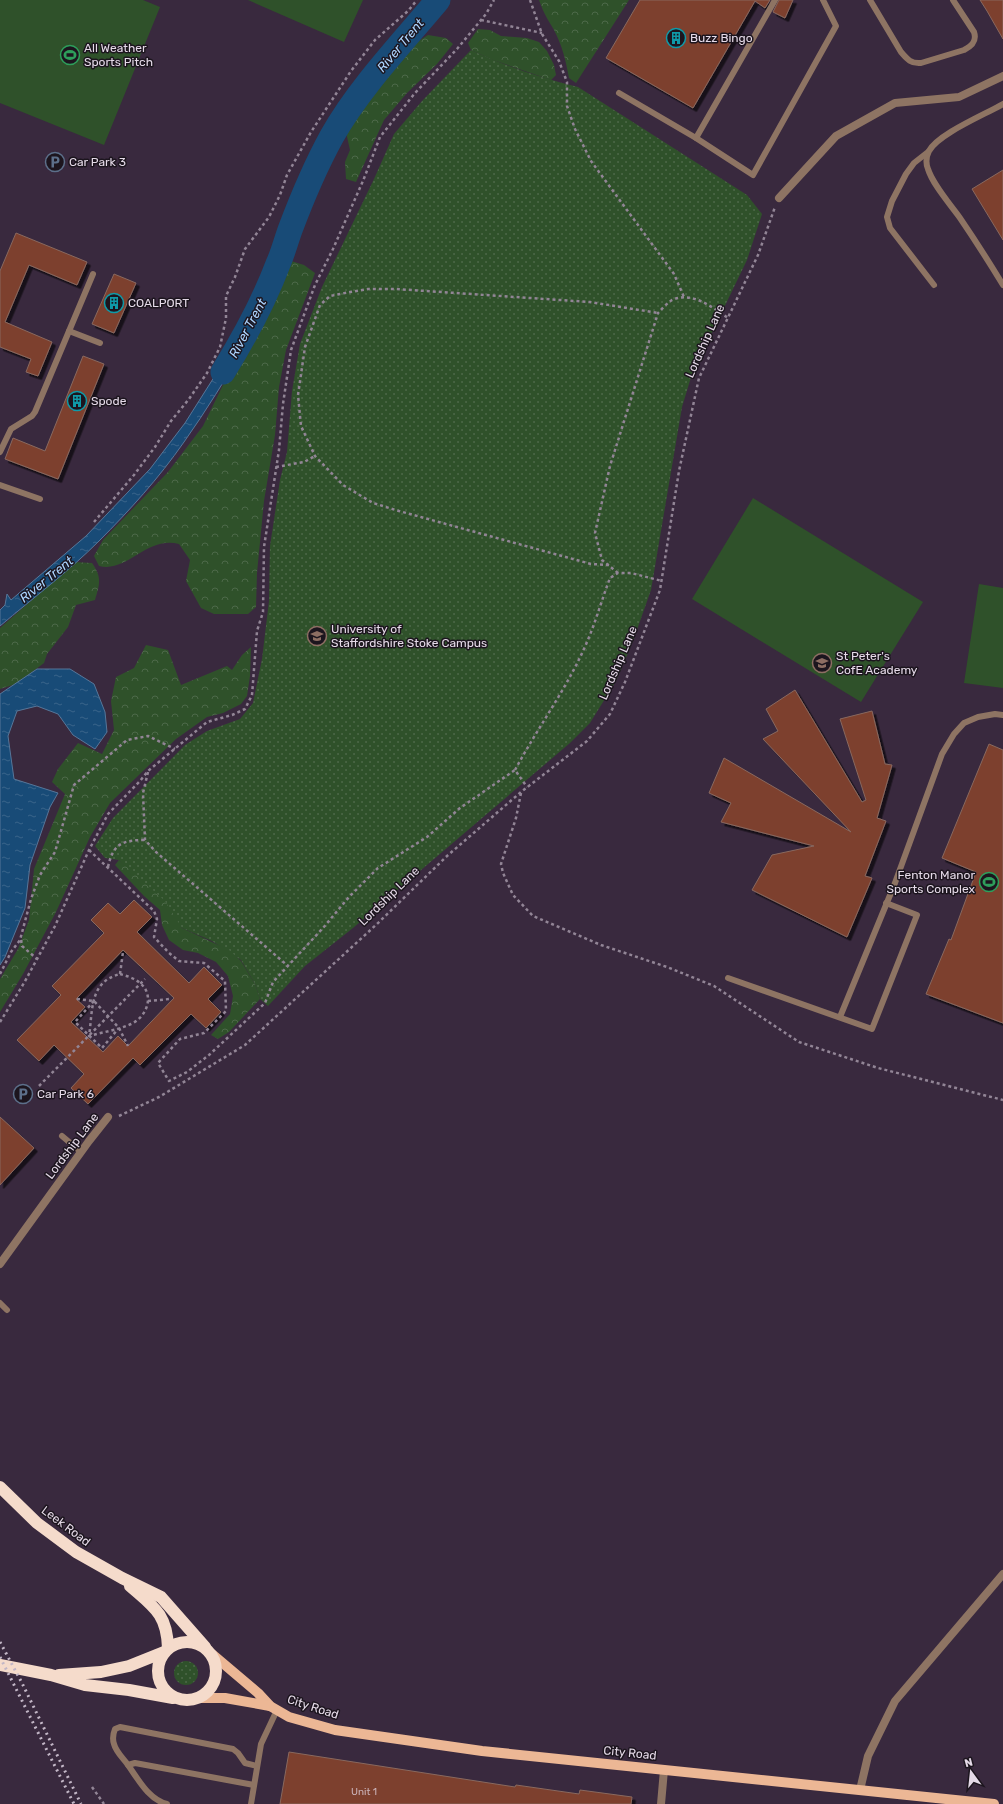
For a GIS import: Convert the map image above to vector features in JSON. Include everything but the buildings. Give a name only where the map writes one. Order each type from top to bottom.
[{"type":"highway","name":"Leek Road","points":[[0,1487],[37,1523],[76,1552],[122,1578],[161,1597],[208,1651]]},
{"type":"highway","name":"Leek Road","points":[[122,1578],[153,1606],[162,1619],[167,1631],[166,1650]]},
{"type":"highway","points":[[0,1664],[84,1685],[128,1690],[187,1700],[198,1698],[209,1690],[215,1679],[216,1667],[208,1651],[196,1643],[188,1641],[176,1643],[166,1650],[129,1666],[101,1672],[51,1676]]},
{"type":"highway","points":[[166,1650],[158,1666],[160,1681],[169,1694],[180,1699]]},
{"type":"main road","name":"City Road","points":[[208,1651],[258,1693],[273,1708],[289,1717],[335,1730],[482,1751],[993,1804]]},
{"type":"main road","name":"City Road","points":[[198,1698],[225,1698],[273,1708]]},
{"type":"street","points":[[779,198],[836,136],[895,103],[959,97],[1003,76]]},
{"type":"street","name":"Lordship Lane","points":[[0,1264],[108,1117]]},
{"type":"street","points":[[860,1790],[868,1756],[895,1700],[1003,1574]]},
{"type":"street","points":[[661,1804],[664,1770]]},
{"type":"lane","points":[[696,138],[775,0]]},
{"type":"lane","points":[[620,93],[696,138],[753,175],[836,26],[823,0]]},
{"type":"lane","points":[[870,0],[901,52],[907,60],[913,64],[964,50],[974,42],[976,37],[974,32],[953,0]]},
{"type":"lane","points":[[934,285],[890,228],[887,218],[892,201],[906,174],[914,163],[928,152],[936,142],[951,132],[1003,104]]},
{"type":"lane","points":[[928,152],[926,160],[928,170],[972,235],[1003,285]]},
{"type":"lane","points":[[0,452],[11,429],[35,412],[93,274]]},
{"type":"lane","points":[[69,331],[100,343]]},
{"type":"lane","points":[[0,485],[40,500]]},
{"type":"lane","points":[[840,1017],[886,904],[938,762],[954,734],[964,723],[978,716],[995,714],[1003,715]]},
{"type":"lane","points":[[728,978],[872,1029],[917,915],[886,904]]},
{"type":"lane","points":[[62,1136],[81,1152]]},
{"type":"lane","points":[[0,1303],[7,1310]]},
{"type":"lane","points":[[251,1804],[261,1744],[273,1708]]},
{"type":"lane","points":[[167,1804],[160,1802],[145,1789],[128,1765],[114,1745],[112,1736],[114,1729],[120,1727],[233,1749],[245,1763],[257,1766]]},
{"type":"lane","points":[[128,1765],[135,1763],[254,1785]]},
{"type":"path","points":[[94,522],[134,475],[155,447],[170,421],[189,399],[208,373],[220,347],[226,318],[226,296],[235,277],[245,249],[269,217],[280,195],[286,175],[310,132],[351,71],[375,40],[408,11],[417,0]]},
{"type":"path","points":[[0,1022],[55,926],[89,850],[108,814],[148,771],[174,749],[207,722],[232,715],[245,709],[252,695],[257,631],[263,612],[264,547],[279,450],[283,404],[291,350],[315,285],[333,250],[363,181],[380,137],[415,93],[457,49],[494,0]]},
{"type":"path","points":[[530,0],[542,34],[559,61],[566,82],[567,106],[591,162],[674,274],[684,297]]},
{"type":"path","points":[[480,20],[542,34]]},
{"type":"path","name":"Lordship Lane","points":[[108,1117],[123,1114],[159,1097],[197,1075],[245,1044],[377,924],[446,856],[521,792],[586,741],[610,714],[625,682],[660,590],[679,471],[699,378],[758,255],[779,198]]},
{"type":"path","points":[[609,565],[591,564],[373,503],[343,485],[315,456],[301,426],[298,395],[305,347],[320,305],[330,296],[368,289],[396,289],[590,302],[658,313]]},
{"type":"path","points":[[618,573],[602,560],[595,533],[610,466],[658,313],[671,301],[684,297],[694,298],[728,318]]},
{"type":"path","points":[[276,467],[304,462],[315,456]]},
{"type":"path","points":[[89,850],[154,911],[157,919],[154,937],[169,953],[179,961],[204,963],[225,981],[226,1011],[204,1033],[180,1040],[158,1064],[169,1081],[187,1072],[244,1024],[265,1003],[273,982],[349,897],[378,868],[426,837],[460,808],[515,770],[532,739],[560,695],[587,642],[610,578],[618,573],[631,573],[662,581]]},
{"type":"path","points":[[0,974],[11,952],[20,940],[31,899],[40,875],[55,852],[74,785],[127,740],[148,736],[174,749]]},
{"type":"path","points":[[515,770],[528,787]]},
{"type":"path","points":[[148,771],[143,793],[145,840],[156,852],[288,966]]},
{"type":"path","points":[[521,792],[516,818],[501,864],[503,873],[513,896],[533,916],[601,945],[667,967],[714,986],[799,1042],[878,1068],[1003,1100]]},
{"type":"path","points":[[108,867],[111,854],[117,846],[129,840],[145,840]]},
{"type":"path","points":[[20,940],[22,946],[37,959]]},
{"type":"path","points":[[120,974],[123,952]]},
{"type":"path","points":[[120,974],[132,978],[141,984],[146,992],[148,1001],[142,1017],[132,1024],[89,1036],[94,1001],[102,982],[110,977],[120,974]]},
{"type":"path","points":[[39,1086],[145,979]]},
{"type":"path","points":[[76,999],[94,1001],[119,1028],[128,1046]]},
{"type":"path","points":[[148,1001],[170,999]]},
{"type":"path","points":[[94,1001],[75,1022],[102,1048],[119,1028]]},
{"type":"path","points":[[92,1787],[104,1804]]},
{"type":"green space","name":"All Weather Sports Pitch","points":[[0,0],[143,0],[160,7],[104,145],[0,103]]},
{"type":"green space","points":[[248,0],[363,0],[344,42]]},
{"type":"green space","points":[[539,0],[629,0],[576,83],[569,78],[559,41]]},
{"type":"green space","points":[[478,29],[490,30],[501,36],[527,38],[539,42],[547,51],[554,65],[556,75],[551,80],[493,60],[471,50],[468,43]]},
{"type":"green space","points":[[428,35],[446,38],[453,44],[437,64],[407,93],[384,120],[356,182],[346,179],[345,162],[350,150],[346,132],[353,119],[378,83],[405,50]]},
{"type":"green space","points":[[471,50],[524,71],[578,87],[747,195],[762,214],[747,260],[692,374],[682,407],[651,590],[633,641],[616,681],[590,723],[570,743],[353,928],[305,966],[268,1006],[260,999],[255,984],[241,960],[212,941],[182,928],[119,860],[105,858],[95,846],[113,818],[185,745],[207,731],[240,719],[253,703],[262,659],[269,601],[270,546],[280,480],[287,452],[292,391],[300,344],[322,287],[394,134],[422,101]]},
{"type":"green space","points":[[291,261],[304,265],[315,273],[286,350],[279,387],[275,435],[264,501],[257,573],[256,607],[248,614],[214,614],[201,608],[186,581],[190,560],[179,544],[167,543],[157,545],[128,560],[109,567],[99,566],[94,556],[103,540],[168,472],[203,426],[260,309],[281,274]]},
{"type":"green space","points":[[753,498],[923,602],[861,702],[692,599]]},
{"type":"green space","points":[[75,562],[92,563],[95,568],[99,581],[95,600],[76,605],[68,627],[47,654],[44,663],[16,684],[0,689],[0,628]]},
{"type":"green space","points":[[979,584],[1003,588],[1003,688],[964,683]]},
{"type":"green space","points":[[146,645],[168,650],[181,685],[227,666],[232,670],[242,655],[251,647],[250,676],[247,696],[241,704],[223,713],[207,717],[176,739],[110,803],[90,837],[56,912],[23,974],[0,1012],[0,979],[18,949],[29,920],[34,869],[65,794],[52,782],[58,769],[78,743],[102,754],[114,730],[111,701],[116,677],[134,668]]},
{"type":"green space","points":[[119,860],[165,901],[182,928],[229,950],[241,961],[255,984],[260,999],[229,1032],[218,1039],[211,1035],[230,1014],[233,996],[228,976],[216,962],[198,953],[183,950],[169,940],[162,925],[160,910],[144,896],[115,865]]},
{"type":"green space","points":[[186,1661],[195,1664],[198,1673],[195,1682],[186,1685],[177,1682],[174,1673],[177,1664]]},
{"type":"water","points":[[237,341],[246,345],[192,430],[154,481],[99,541],[63,574],[0,626],[0,610],[5,605],[7,594],[11,600],[86,536],[150,469],[185,423]]},
{"type":"water","points":[[37,669],[70,669],[94,684],[105,712],[107,732],[95,749],[73,735],[58,714],[37,706],[17,711],[8,736],[14,779],[58,793],[50,807],[30,865],[25,908],[5,957],[0,965],[0,694]]},
{"type":"waterway","name":"River Trent","points":[[223,372],[246,333],[260,305],[280,260],[304,194],[320,158],[332,136],[355,100],[368,83],[438,0]]},
{"type":"railway","points":[[0,1642],[22,1683],[81,1804]]},
{"type":"railway","points":[[0,1657],[74,1804]]},
{"type":"place","name":"Buzz Bingo","points":[[676,38]]},
{"type":"place","name":"All Weather Sports Pitch","points":[[70,55]]},
{"type":"place","name":"Car Park 3","points":[[55,162]]},
{"type":"place","name":"COALPORT","points":[[114,303]]},
{"type":"place","name":"Spode","points":[[77,401]]},
{"type":"place","name":"University of Staffordshire Stoke Campus","points":[[317,636]]},
{"type":"place","name":"St Peter's CofE Academy","points":[[822,663]]},
{"type":"place","name":"Fenton Manor Sports Complex","points":[[989,882]]},
{"type":"place","name":"Car Park 6","points":[[23,1094]]}]
